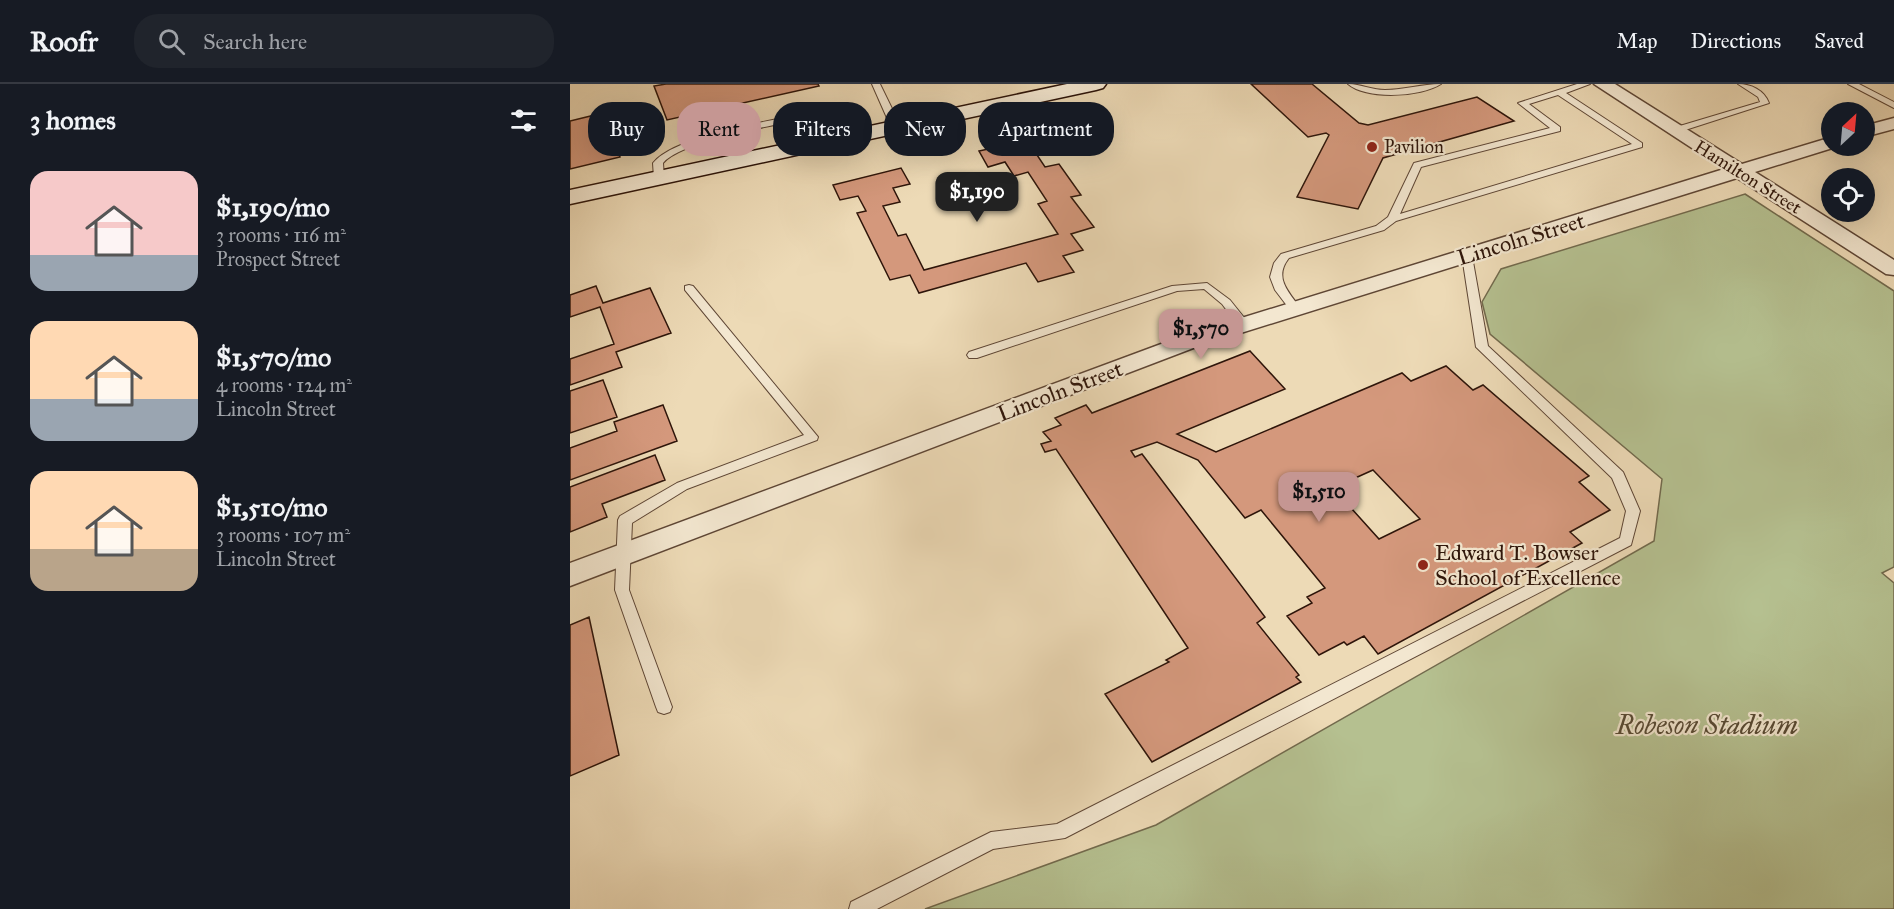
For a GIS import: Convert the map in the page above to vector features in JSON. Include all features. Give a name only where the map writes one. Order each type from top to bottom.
[{"type":"street","points":[[966,112],[1096,84]]},
{"type":"street","name":"Hamilton Street","points":[[1603,84],[1894,269]]},
{"type":"street","points":[[1875,129],[1894,123]]},
{"type":"street","points":[[570,197],[884,130]]},
{"type":"street","name":"Lincoln Street","points":[[570,575],[1188,342],[1821,145]]},
{"type":"lane","points":[[876,84],[884,102]]},
{"type":"lane","points":[[1352,84],[1369,92],[1392,94],[1437,84]]},
{"type":"lane","points":[[1392,219],[1417,165],[1557,129],[1522,103],[1586,84]]},
{"type":"lane","points":[[1676,130],[1765,103],[1762,96],[1742,84]]},
{"type":"lane","points":[[1852,84],[1894,105]]},
{"type":"lane","points":[[1295,309],[1279,288],[1275,276],[1276,265],[1285,256],[1380,228],[1392,219],[1640,145],[1559,92]]},
{"type":"lane","points":[[858,909],[991,841],[1059,832],[1626,541],[1633,511],[1618,475],[1482,347],[1467,256]]},
{"type":"lane","points":[[973,355],[1176,288],[1207,286],[1226,302],[1244,325]]},
{"type":"lane","points":[[664,707],[622,590],[626,520],[682,486],[812,437],[689,288]]},
{"type":"green space","name":"Robeson Stadium","points":[[1745,194],[1894,291],[1894,567],[1882,573],[1894,583],[1894,909],[925,909],[1156,825],[1654,541],[1662,479],[1490,334],[1482,302],[1501,269]]},
{"type":"building","points":[[666,84],[818,84],[819,86],[747,102],[677,102],[677,118],[667,120],[665,102],[660,102],[654,86]]},
{"type":"building","name":"Pavilion","points":[[1251,84],[1312,84],[1359,123],[1368,125],[1477,97],[1514,121],[1383,158],[1358,209],[1297,197],[1329,135],[1326,133],[1308,137]]},
{"type":"building","points":[[588,117],[588,156],[620,157],[570,169],[570,121]]},
{"type":"building","points":[[982,156],[1038,156],[1045,167],[1059,164],[1081,195],[1071,197],[1094,227],[1071,234],[1083,250],[1063,256],[1074,272],[1038,282],[1026,263],[919,293],[910,275],[890,280],[857,213],[866,211],[858,196],[840,200],[833,185],[901,168],[910,184],[893,188],[900,202],[883,206],[898,236],[906,234],[924,270],[1058,234],[1038,204],[1047,201],[1028,172],[1014,176],[1005,162],[988,167]]},
{"type":"building","points":[[596,286],[603,303],[650,288],[671,333],[616,352],[622,367],[570,385],[570,359],[614,344],[600,307],[570,317],[570,295]]},
{"type":"building","name":"Edward T. Bowser School of Excellence","points":[[1250,351],[1285,389],[1177,434],[1216,452],[1402,373],[1411,381],[1446,366],[1473,390],[1483,385],[1589,476],[1579,482],[1610,510],[1570,532],[1582,543],[1378,654],[1364,636],[1347,645],[1344,642],[1319,655],[1287,616],[1312,603],[1307,597],[1325,588],[1261,510],[1245,518],[1198,460],[1157,442],[1131,451],[1135,457],[1142,454],[1265,617],[1257,623],[1299,675],[1296,677],[1301,682],[1152,762],[1105,694],[1169,662],[1166,660],[1188,648],[1056,449],[1045,452],[1041,444],[1051,441],[1043,432],[1061,425],[1055,418],[1086,405],[1092,413]],"holes":[[[1373,470],[1420,519],[1379,539],[1333,488]]]},
{"type":"building","points":[[603,380],[617,417],[570,433],[570,391]]},
{"type":"building","points":[[663,405],[677,441],[570,480],[570,448],[617,431],[614,422]]},
{"type":"building","points":[[655,455],[665,480],[602,504],[607,517],[570,532],[570,487]]},
{"type":"building","points":[[589,617],[619,755],[570,776],[570,625]]},
{"type":"place","name":"Pavilion","points":[[1372,147]]},
{"type":"place","name":"Edward T. Bowser School of Excellence","points":[[1423,565]]}]
